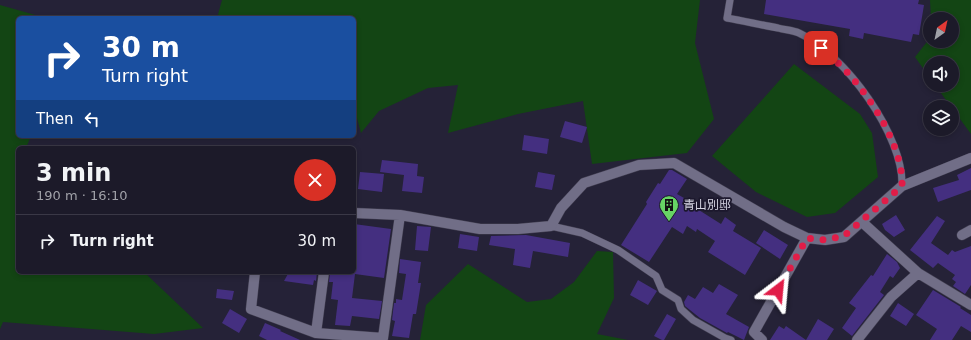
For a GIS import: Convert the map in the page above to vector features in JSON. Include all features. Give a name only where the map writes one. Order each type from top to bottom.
[{"type":"street","points":[[356,213],[400,215],[480,229],[518,229],[550,226],[561,208],[584,183],[639,165],[660,163],[674,164],[684,168],[784,227],[807,238],[825,240],[844,236],[902,186],[971,158]]},
{"type":"street","points":[[255,274],[251,309],[316,333],[383,338],[400,215]]},
{"type":"street","points":[[862,222],[918,273],[971,305]]},
{"type":"street","points":[[962,235],[971,230]]},
{"type":"street","points":[[762,340],[754,332],[807,238]]},
{"type":"street","points":[[857,340],[891,296],[918,273]]},
{"type":"street","points":[[316,333],[324,274]]},
{"type":"lane","points":[[730,0],[727,18],[798,32],[812,41],[844,67],[885,127],[898,156],[903,174],[902,186]]},
{"type":"lane","points":[[550,226],[582,233],[618,250],[656,276],[662,290],[678,300],[681,309],[693,320],[731,340]]},
{"type":"green space","points":[[222,0],[700,0],[695,43],[714,119],[687,153],[592,164],[583,101],[518,114],[448,133],[458,85],[428,88],[379,111],[361,133],[356,114],[356,16],[218,16]]},
{"type":"green space","points":[[930,0],[971,0],[971,134],[959,118],[959,100],[946,100],[940,92],[959,92],[959,56],[923,56],[923,68],[915,57],[923,47],[959,48],[959,12],[931,12]]},
{"type":"green space","points":[[0,5],[39,16],[16,16],[16,138],[30,138],[27,146],[16,146],[16,274],[146,274],[203,328],[154,334],[3,322],[0,329]]},
{"type":"green space","points":[[794,64],[860,114],[872,133],[878,177],[835,213],[807,217],[756,192],[712,156]]},
{"type":"green space","points":[[597,251],[613,252],[614,298],[597,334],[628,340],[420,340],[426,305],[468,264],[527,302],[551,299],[574,282]]},
{"type":"building","points":[[766,0],[919,0],[918,4],[924,5],[919,35],[913,34],[911,42],[864,33],[863,39],[849,36],[850,29],[764,14]]},
{"type":"building","points":[[565,121],[587,127],[582,143],[560,137]]},
{"type":"building","points":[[524,135],[549,139],[547,154],[522,150]]},
{"type":"building","points":[[382,160],[418,164],[417,176],[424,177],[422,193],[402,191],[404,175],[380,172]]},
{"type":"building","points":[[971,168],[971,190],[938,202],[933,188],[959,180],[957,175]]},
{"type":"building","name":"青山別邸","points":[[669,170],[672,170],[687,179],[677,194],[684,198],[683,200],[721,224],[725,217],[736,225],[733,231],[761,248],[745,275],[708,252],[715,241],[697,229],[696,232],[687,226],[683,234],[672,227],[649,262],[621,245],[647,204],[646,202],[658,183],[660,184]]},
{"type":"building","points":[[360,172],[384,174],[382,192],[358,189]]},
{"type":"building","points":[[538,172],[555,175],[552,190],[535,187]]},
{"type":"building","points":[[896,215],[905,230],[894,237],[885,230],[882,224]]},
{"type":"building","points":[[937,216],[945,221],[931,243],[948,255],[952,250],[955,252],[971,246],[971,285],[965,294],[953,286],[956,282],[952,279],[955,275],[938,263],[933,268],[910,250]]},
{"type":"building","points":[[356,224],[391,229],[384,278],[355,274]]},
{"type":"building","points":[[417,226],[431,227],[428,251],[415,250]]},
{"type":"building","points":[[764,230],[788,245],[780,259],[756,243]]},
{"type":"building","points":[[460,234],[479,237],[477,251],[458,248]]},
{"type":"building","points":[[526,235],[570,243],[568,257],[533,251],[530,268],[513,265],[515,249],[489,245],[491,236]]},
{"type":"building","points":[[887,254],[897,262],[900,268],[893,278],[890,276],[880,292],[884,295],[852,336],[842,328],[856,308],[849,303],[871,275],[873,276]]},
{"type":"building","points":[[400,259],[421,262],[418,283],[421,283],[416,314],[413,314],[409,338],[392,336],[395,321],[392,320],[394,303],[396,303],[396,299],[402,300],[406,274],[399,273]]},
{"type":"building","points":[[288,274],[317,274],[316,281],[314,280],[313,285],[284,281]]},
{"type":"building","points":[[330,274],[355,274],[352,298],[382,301],[379,319],[352,316],[350,326],[335,325],[338,300],[331,299],[333,282],[329,282]]},
{"type":"building","points":[[638,280],[657,291],[648,305],[630,295]]},
{"type":"building","points":[[719,284],[738,295],[726,314],[749,327],[744,340],[728,332],[727,333],[700,318],[685,306],[684,302],[688,295],[695,299],[703,287],[713,293]]},
{"type":"building","points":[[217,289],[234,291],[232,300],[216,298]]},
{"type":"building","points":[[933,290],[971,315],[971,332],[961,326],[952,340],[930,340],[937,329],[916,315]]},
{"type":"building","points":[[898,303],[914,314],[906,326],[890,316]]},
{"type":"building","points":[[230,309],[247,319],[239,333],[222,323]]},
{"type":"building","points":[[667,314],[676,319],[664,340],[662,340],[654,336]]},
{"type":"building","points":[[818,319],[834,329],[827,340],[806,340]]},
{"type":"building","points":[[265,323],[300,340],[267,340],[259,336]]},
{"type":"building","points":[[779,326],[784,329],[786,326],[806,340],[770,340]]},
{"type":"place","name":"青山別邸","points":[[669,222]]},
{"type":"route","points":[[778,290],[807,238],[825,240],[844,236],[902,186],[903,174],[898,156],[885,127],[855,80],[844,67],[821,48]]}]
